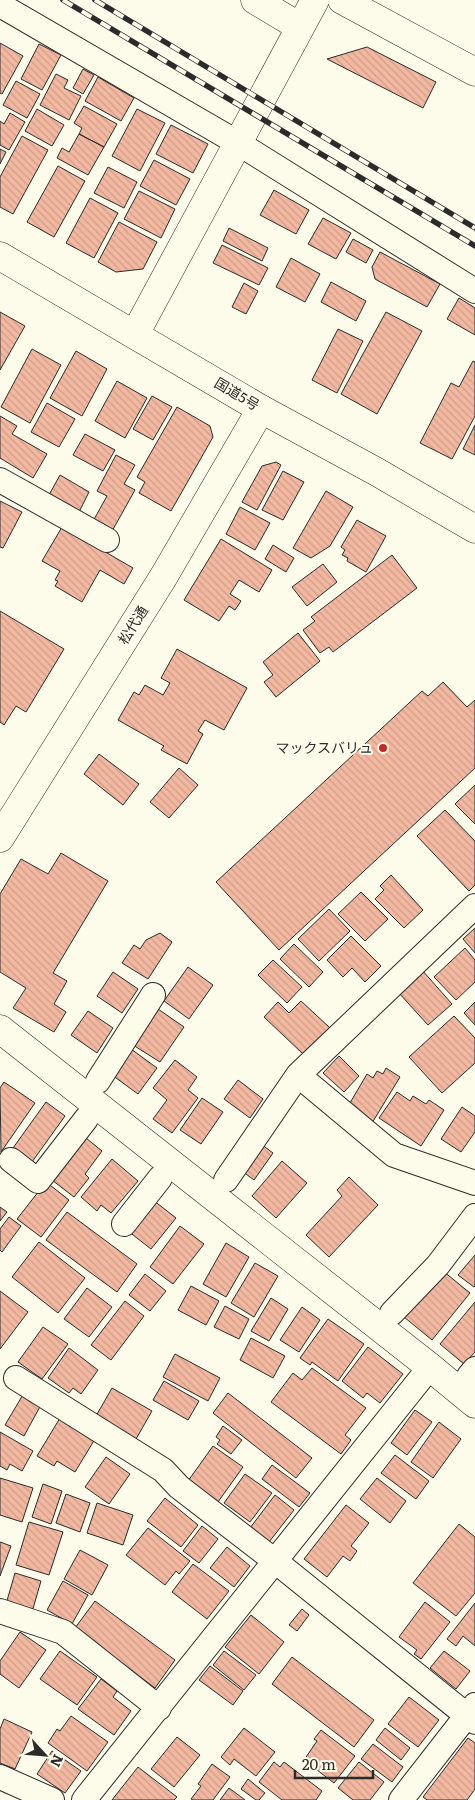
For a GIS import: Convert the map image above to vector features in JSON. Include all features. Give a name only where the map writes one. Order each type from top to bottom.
[{"type":"main road","points":[[255,0],[300,27]]},
{"type":"main road","points":[[135,334],[315,0]]},
{"type":"main road","points":[[342,0],[475,72]]},
{"type":"main road","name":"国道5号","points":[[0,256],[261,409],[377,472],[475,529]]},
{"type":"main road","name":"松代通","points":[[0,838],[164,576],[261,409]]},
{"type":"main road","points":[[0,1029],[430,1366],[475,1404]]},
{"type":"street","points":[[0,5],[238,143],[475,291]]},
{"type":"street","points":[[0,480],[107,540]]},
{"type":"street","points":[[226,1180],[298,1075],[475,906]]},
{"type":"street","points":[[98,1081],[153,995]]},
{"type":"street","points":[[298,1075],[394,1155],[475,1183]]},
{"type":"street","points":[[11,1160],[38,1181],[86,1119]]},
{"type":"street","points":[[124,1224],[160,1178]]},
{"type":"street","points":[[392,1313],[438,1265],[475,1216]]},
{"type":"street","points":[[84,1800],[430,1366]]},
{"type":"street","points":[[16,1378],[163,1470],[179,1487],[472,1714],[401,1800]]},
{"type":"street","points":[[0,1611],[63,1632],[159,1708]]},
{"type":"street","points":[[0,1777],[52,1800]]},
{"type":"building","points":[[0,43],[23,56],[2,94],[0,93]]},
{"type":"building","points":[[39,44],[61,55],[42,90],[21,79]]},
{"type":"building","points":[[367,47],[436,82],[423,108],[327,59]]},
{"type":"building","points":[[83,69],[94,75],[83,94],[73,88]]},
{"type":"building","points":[[56,74],[68,80],[64,88],[81,96],[69,120],[40,105]]},
{"type":"building","points":[[98,77],[134,98],[121,121],[85,101]]},
{"type":"building","points":[[16,81],[40,94],[27,118],[3,105]]},
{"type":"building","points":[[84,106],[117,124],[104,147],[79,134],[82,128],[74,123]]},
{"type":"building","points":[[37,109],[64,125],[52,146],[25,131]]},
{"type":"building","points":[[137,109],[165,123],[140,171],[112,156]]},
{"type":"building","points":[[10,113],[25,122],[9,150],[0,145],[0,121],[4,124]]},
{"type":"building","points":[[171,125],[208,144],[193,173],[156,154]]},
{"type":"building","points":[[79,134],[104,147],[88,175],[57,158],[62,148],[69,152]]},
{"type":"building","points":[[22,136],[48,150],[13,214],[0,207],[0,177]]},
{"type":"building","points":[[0,149],[6,152],[0,164]]},
{"type":"building","points":[[154,160],[190,179],[176,205],[140,186]]},
{"type":"building","points":[[58,166],[85,181],[54,237],[27,222]]},
{"type":"building","points":[[108,167],[137,182],[124,208],[94,193]]},
{"type":"building","points":[[274,190],[309,210],[296,234],[260,215]]},
{"type":"building","points":[[139,191],[175,209],[161,238],[124,219]]},
{"type":"building","points":[[90,198],[118,213],[94,258],[66,243]]},
{"type":"building","points":[[323,218],[351,233],[336,259],[308,244]]},
{"type":"building","points":[[119,222],[157,242],[143,269],[116,272],[98,262]]},
{"type":"building","points":[[229,228],[268,248],[262,261],[223,241]]},
{"type":"building","points":[[353,239],[373,250],[366,263],[346,252]]},
{"type":"building","points":[[222,245],[268,268],[259,285],[213,263]]},
{"type":"building","points":[[380,252],[440,284],[427,307],[375,279],[372,267]]},
{"type":"building","points":[[291,258],[320,274],[305,302],[276,287]]},
{"type":"building","points":[[331,282],[366,301],[356,321],[321,302]]},
{"type":"building","points":[[244,283],[258,291],[246,314],[232,307]]},
{"type":"building","points":[[459,298],[475,308],[475,335],[447,319]]},
{"type":"building","points":[[0,312],[25,326],[0,370]]},
{"type":"building","points":[[386,312],[422,331],[377,414],[341,394]]},
{"type":"building","points":[[338,329],[363,341],[337,393],[312,380]]},
{"type":"building","points":[[32,349],[61,365],[30,423],[1,407]]},
{"type":"building","points":[[76,351],[107,369],[82,416],[50,398]]},
{"type":"building","points":[[473,361],[475,362],[475,416],[452,459],[420,443],[451,383],[459,387]]},
{"type":"building","points":[[117,381],[147,398],[125,438],[95,421]]},
{"type":"building","points":[[152,396],[172,407],[153,440],[133,429]]},
{"type":"building","points":[[47,403],[75,419],[59,447],[31,432]]},
{"type":"building","points":[[177,407],[210,426],[213,437],[171,511],[139,493],[145,482],[137,477]]},
{"type":"building","points":[[0,416],[17,426],[12,434],[47,454],[33,478],[0,458]]},
{"type":"building","points":[[475,425],[475,455],[463,449]]},
{"type":"building","points":[[85,434],[115,450],[103,471],[73,455]]},
{"type":"building","points":[[116,455],[135,465],[124,484],[135,490],[111,533],[92,523],[107,496],[97,491]]},
{"type":"building","points":[[276,462],[281,465],[257,510],[242,502],[262,466]]},
{"type":"building","points":[[283,471],[304,482],[283,520],[262,510]]},
{"type":"building","points":[[60,475],[89,492],[79,512],[49,495]]},
{"type":"building","points":[[326,491],[353,507],[330,546],[311,558],[293,548]]},
{"type":"building","points":[[0,501],[22,512],[3,548],[0,547]]},
{"type":"building","points":[[240,507],[270,523],[255,550],[226,534]]},
{"type":"building","points":[[357,520],[386,536],[366,572],[347,561],[348,558],[342,555],[345,550],[341,547]]},
{"type":"building","points":[[62,527],[133,568],[124,584],[100,570],[82,602],[55,586],[58,581],[55,580],[60,571],[42,561]]},
{"type":"building","points":[[221,539],[272,570],[259,592],[239,580],[230,594],[241,601],[235,610],[229,606],[219,621],[184,600]]},
{"type":"building","points":[[273,545],[294,558],[286,572],[265,559]]},
{"type":"building","points":[[392,555],[417,588],[333,652],[329,647],[320,653],[303,630],[315,621],[311,617]]},
{"type":"building","points":[[323,564],[337,582],[307,606],[292,587]]},
{"type":"building","points":[[0,611],[64,649],[26,712],[16,706],[4,725],[0,722]]},
{"type":"building","points":[[298,633],[320,661],[276,697],[264,682],[273,675],[263,662]]},
{"type":"building","points":[[177,649],[247,688],[224,730],[205,720],[198,731],[203,734],[187,764],[161,750],[164,746],[118,720],[134,692],[139,695],[145,685],[163,695],[170,683],[161,678]]},
{"type":"building","points":[[443,682],[467,707],[475,700],[475,768],[279,950],[216,882],[422,691],[428,696]]},
{"type":"building","points":[[99,754],[139,784],[123,805],[84,774]]},
{"type":"building","points":[[179,768],[198,785],[169,818],[150,802]]},
{"type":"building","points":[[475,785],[475,824],[455,804]]},
{"type":"building","points":[[445,810],[475,841],[475,885],[469,891],[417,836]]},
{"type":"building","points":[[61,853],[108,881],[53,973],[67,981],[54,1004],[66,1012],[54,1032],[13,1008],[26,988],[0,972],[0,894],[21,859],[48,874]]},
{"type":"building","points":[[391,875],[423,910],[404,928],[375,899],[384,890],[380,886]]},
{"type":"building","points":[[361,892],[388,919],[365,941],[338,914]]},
{"type":"building","points":[[329,909],[350,931],[319,961],[298,939]]},
{"type":"building","points":[[475,928],[475,953],[463,939]]},
{"type":"building","points":[[160,933],[172,942],[148,979],[122,963],[134,945],[140,949],[146,940]]},
{"type":"building","points":[[351,936],[381,966],[365,982],[352,968],[343,977],[327,960]]},
{"type":"building","points":[[294,944],[323,972],[309,987],[280,959]]},
{"type":"building","points":[[465,948],[475,960],[475,982],[456,1000],[434,977]]},
{"type":"building","points":[[273,960],[302,987],[287,1003],[258,975]]},
{"type":"building","points":[[188,967],[213,985],[189,1019],[164,1001]]},
{"type":"building","points":[[422,970],[452,1004],[428,1025],[398,992]]},
{"type":"building","points":[[113,972],[138,989],[122,1013],[97,996]]},
{"type":"building","points":[[301,1001],[330,1028],[304,1055],[264,1017],[278,1002],[289,1013]]},
{"type":"building","points":[[475,1002],[475,1025],[464,1013]]},
{"type":"building","points":[[158,1009],[184,1027],[160,1062],[133,1045]]},
{"type":"building","points":[[88,1011],[113,1028],[97,1053],[71,1035]]},
{"type":"building","points":[[454,1016],[475,1038],[475,1063],[442,1093],[409,1057]]},
{"type":"building","points":[[131,1049],[157,1068],[138,1094],[112,1075]]},
{"type":"building","points":[[339,1056],[359,1076],[344,1092],[323,1073]]},
{"type":"building","points":[[175,1060],[197,1077],[188,1090],[198,1098],[172,1133],[153,1119],[167,1100],[153,1088]]},
{"type":"building","points":[[386,1068],[400,1077],[372,1123],[347,1108],[367,1074],[373,1078],[377,1071],[383,1074]]},
{"type":"building","points":[[238,1080],[263,1099],[250,1118],[224,1099]]},
{"type":"building","points":[[4,1082],[35,1103],[1,1152],[0,1088]]},
{"type":"building","points":[[397,1092],[410,1101],[413,1096],[426,1104],[429,1100],[444,1110],[421,1146],[379,1118]]},
{"type":"building","points":[[202,1098],[223,1112],[201,1144],[180,1130]]},
{"type":"building","points":[[46,1102],[65,1116],[32,1162],[13,1148]]},
{"type":"building","points":[[462,1107],[475,1116],[475,1132],[461,1152],[441,1139]]},
{"type":"building","points":[[81,1134],[102,1151],[85,1174],[89,1178],[74,1197],[48,1177]]},
{"type":"building","points":[[261,1144],[273,1153],[254,1180],[242,1171]]},
{"type":"building","points":[[112,1159],[138,1181],[111,1213],[101,1205],[97,1211],[81,1197]]},
{"type":"building","points":[[282,1161],[307,1183],[276,1218],[252,1196]]},
{"type":"building","points":[[349,1177],[378,1205],[329,1257],[306,1235],[342,1196],[337,1190]]},
{"type":"building","points":[[46,1182],[69,1200],[41,1237],[17,1219]]},
{"type":"building","points":[[153,1200],[176,1218],[151,1249],[128,1231]]},
{"type":"building","points":[[0,1207],[7,1212],[0,1221]]},
{"type":"building","points":[[67,1212],[137,1264],[117,1292],[46,1240]]},
{"type":"building","points":[[9,1217],[21,1226],[2,1252],[0,1250],[0,1229]]},
{"type":"building","points":[[180,1226],[204,1244],[173,1284],[150,1267]]},
{"type":"building","points":[[39,1242],[85,1278],[58,1313],[12,1277]]},
{"type":"building","points":[[226,1243],[249,1257],[226,1297],[203,1284]]},
{"type":"building","points":[[475,1255],[475,1286],[474,1287],[458,1275]]},
{"type":"building","points":[[255,1263],[278,1276],[254,1317],[231,1303]]},
{"type":"building","points":[[443,1271],[470,1293],[432,1340],[404,1317]]},
{"type":"building","points":[[145,1274],[166,1291],[150,1311],[129,1295]]},
{"type":"building","points":[[191,1286],[219,1301],[206,1325],[178,1310]]},
{"type":"building","points":[[87,1288],[112,1307],[89,1337],[64,1319]]},
{"type":"building","points":[[0,1291],[28,1312],[0,1349]]},
{"type":"building","points":[[271,1298],[288,1309],[269,1341],[251,1331]]},
{"type":"building","points":[[125,1301],[144,1316],[111,1360],[91,1345]]},
{"type":"building","points":[[475,1302],[475,1352],[464,1364],[440,1344]]},
{"type":"building","points":[[225,1306],[249,1319],[239,1339],[214,1327]]},
{"type":"building","points":[[302,1307],[320,1320],[299,1352],[280,1340]]},
{"type":"building","points":[[328,1319],[364,1344],[338,1381],[312,1362],[310,1365],[300,1358]]},
{"type":"building","points":[[43,1327],[68,1344],[42,1379],[18,1362]]},
{"type":"building","points":[[251,1338],[285,1356],[273,1378],[240,1360]]},
{"type":"building","points":[[368,1347],[403,1374],[380,1403],[367,1393],[363,1398],[342,1381]]},
{"type":"building","points":[[69,1348],[98,1370],[81,1394],[73,1388],[69,1393],[48,1378]]},
{"type":"building","points":[[175,1354],[220,1378],[208,1401],[163,1377]]},
{"type":"building","points":[[312,1368],[366,1408],[345,1435],[351,1440],[341,1454],[271,1402],[293,1373],[302,1380]]},
{"type":"building","points":[[164,1381],[199,1401],[188,1420],[153,1400]]},
{"type":"building","points":[[112,1388],[152,1411],[136,1439],[96,1416]]},
{"type":"building","points":[[24,1393],[42,1403],[24,1436],[5,1425]]},
{"type":"building","points":[[228,1393],[312,1458],[296,1478],[213,1413]]},
{"type":"building","points":[[415,1410],[432,1422],[407,1455],[391,1443]]},
{"type":"building","points":[[60,1418],[95,1439],[75,1472],[57,1461],[54,1466],[37,1456]]},
{"type":"building","points":[[439,1422],[461,1439],[433,1478],[411,1462]]},
{"type":"building","points":[[223,1426],[242,1440],[231,1454],[217,1444],[220,1440],[216,1437]]},
{"type":"building","points":[[0,1432],[33,1451],[22,1471],[10,1464],[7,1470],[0,1466]]},
{"type":"building","points":[[213,1446],[243,1467],[218,1502],[188,1481]]},
{"type":"building","points":[[395,1455],[429,1481],[416,1499],[381,1473]]},
{"type":"building","points":[[106,1457],[130,1474],[109,1504],[85,1487]]},
{"type":"building","points":[[272,1465],[310,1493],[299,1507],[262,1479]]},
{"type":"building","points":[[245,1474],[272,1493],[250,1522],[224,1503]]},
{"type":"building","points":[[0,1478],[33,1488],[22,1522],[0,1515]]},
{"type":"building","points":[[377,1478],[406,1501],[390,1523],[360,1499]]},
{"type":"building","points":[[43,1484],[62,1491],[51,1524],[32,1517]]},
{"type":"building","points":[[66,1494],[90,1503],[80,1532],[56,1523]]},
{"type":"building","points":[[275,1495],[294,1510],[269,1542],[250,1528]]},
{"type":"building","points":[[165,1498],[198,1525],[181,1547],[147,1521]]},
{"type":"building","points":[[97,1503],[133,1515],[123,1545],[87,1533]]},
{"type":"building","points":[[346,1505],[369,1523],[351,1546],[357,1551],[350,1561],[343,1556],[327,1577],[304,1559]]},
{"type":"building","points":[[29,1522],[63,1532],[49,1575],[16,1565]]},
{"type":"building","points":[[459,1524],[475,1537],[475,1593],[456,1616],[413,1583]]},
{"type":"building","points":[[202,1526],[218,1539],[199,1563],[183,1551]]},
{"type":"building","points":[[148,1528],[190,1561],[179,1574],[176,1571],[165,1585],[126,1555]]},
{"type":"building","points":[[0,1542],[11,1546],[0,1576]]},
{"type":"building","points":[[227,1547],[250,1566],[234,1587],[210,1568]]},
{"type":"building","points":[[80,1550],[108,1565],[92,1595],[64,1579]]},
{"type":"building","points":[[193,1564],[229,1591],[207,1619],[172,1592]]},
{"type":"building","points":[[15,1573],[41,1581],[32,1612],[6,1604]]},
{"type":"building","points":[[63,1581],[88,1595],[72,1624],[47,1610]]},
{"type":"building","points":[[95,1601],[175,1660],[155,1688],[75,1628]]},
{"type":"building","points":[[425,1602],[450,1622],[421,1659],[414,1654],[417,1650],[399,1637]]},
{"type":"building","points":[[475,1603],[475,1646],[463,1636],[456,1646],[447,1639]]},
{"type":"building","points":[[302,1609],[309,1615],[297,1631],[289,1625]]},
{"type":"building","points":[[251,1615],[284,1642],[259,1674],[225,1647]]},
{"type":"building","points":[[20,1632],[46,1650],[19,1688],[0,1674],[0,1661]]},
{"type":"building","points":[[60,1651],[97,1677],[77,1705],[40,1679]]},
{"type":"building","points":[[224,1651],[256,1675],[244,1690],[213,1665]]},
{"type":"building","points":[[444,1651],[470,1671],[456,1689],[430,1668]]},
{"type":"building","points":[[292,1657],[374,1720],[354,1747],[272,1684]]},
{"type":"building","points":[[210,1666],[243,1691],[233,1705],[199,1680]]},
{"type":"building","points":[[101,1679],[117,1691],[113,1697],[131,1711],[114,1735],[78,1709]]},
{"type":"building","points":[[409,1697],[439,1720],[418,1747],[388,1724]]},
{"type":"building","points":[[71,1716],[108,1742],[87,1771],[48,1743],[57,1729],[60,1731]]},
{"type":"building","points":[[4,1719],[32,1732],[15,1769],[0,1763],[0,1729]]},
{"type":"building","points":[[244,1728],[275,1752],[256,1776],[234,1759],[230,1765],[221,1757]]},
{"type":"building","points":[[385,1728],[410,1748],[401,1760],[376,1740]]},
{"type":"building","points":[[321,1730],[355,1756],[334,1783],[304,1760],[317,1741],[314,1739]]},
{"type":"building","points":[[177,1737],[200,1755],[174,1787],[151,1769]]},
{"type":"building","points":[[468,1738],[475,1743],[475,1789],[467,1800],[427,1800],[423,1797]]},
{"type":"building","points":[[373,1744],[403,1767],[392,1782],[361,1759]]},
{"type":"building","points":[[52,1751],[81,1771],[65,1793],[37,1774]]},
{"type":"building","points":[[274,1762],[280,1767],[284,1762],[322,1791],[316,1800],[282,1800],[259,1782]]},
{"type":"building","points":[[359,1762],[384,1782],[370,1800],[353,1800],[338,1788]]},
{"type":"building","points":[[212,1764],[230,1777],[213,1800],[191,1799],[201,1786],[198,1784]]},
{"type":"building","points":[[138,1767],[177,1797],[174,1800],[112,1800]]},
{"type":"building","points":[[248,1779],[265,1793],[259,1800],[256,1800],[241,1789]]},
{"type":"building","points":[[229,1788],[245,1800],[220,1800]]},
{"type":"railway","points":[[63,0],[475,246]]},
{"type":"railway","points":[[95,0],[475,228]]},
{"type":"place","name":"マックスバリュ","points":[[383,748]]}]
